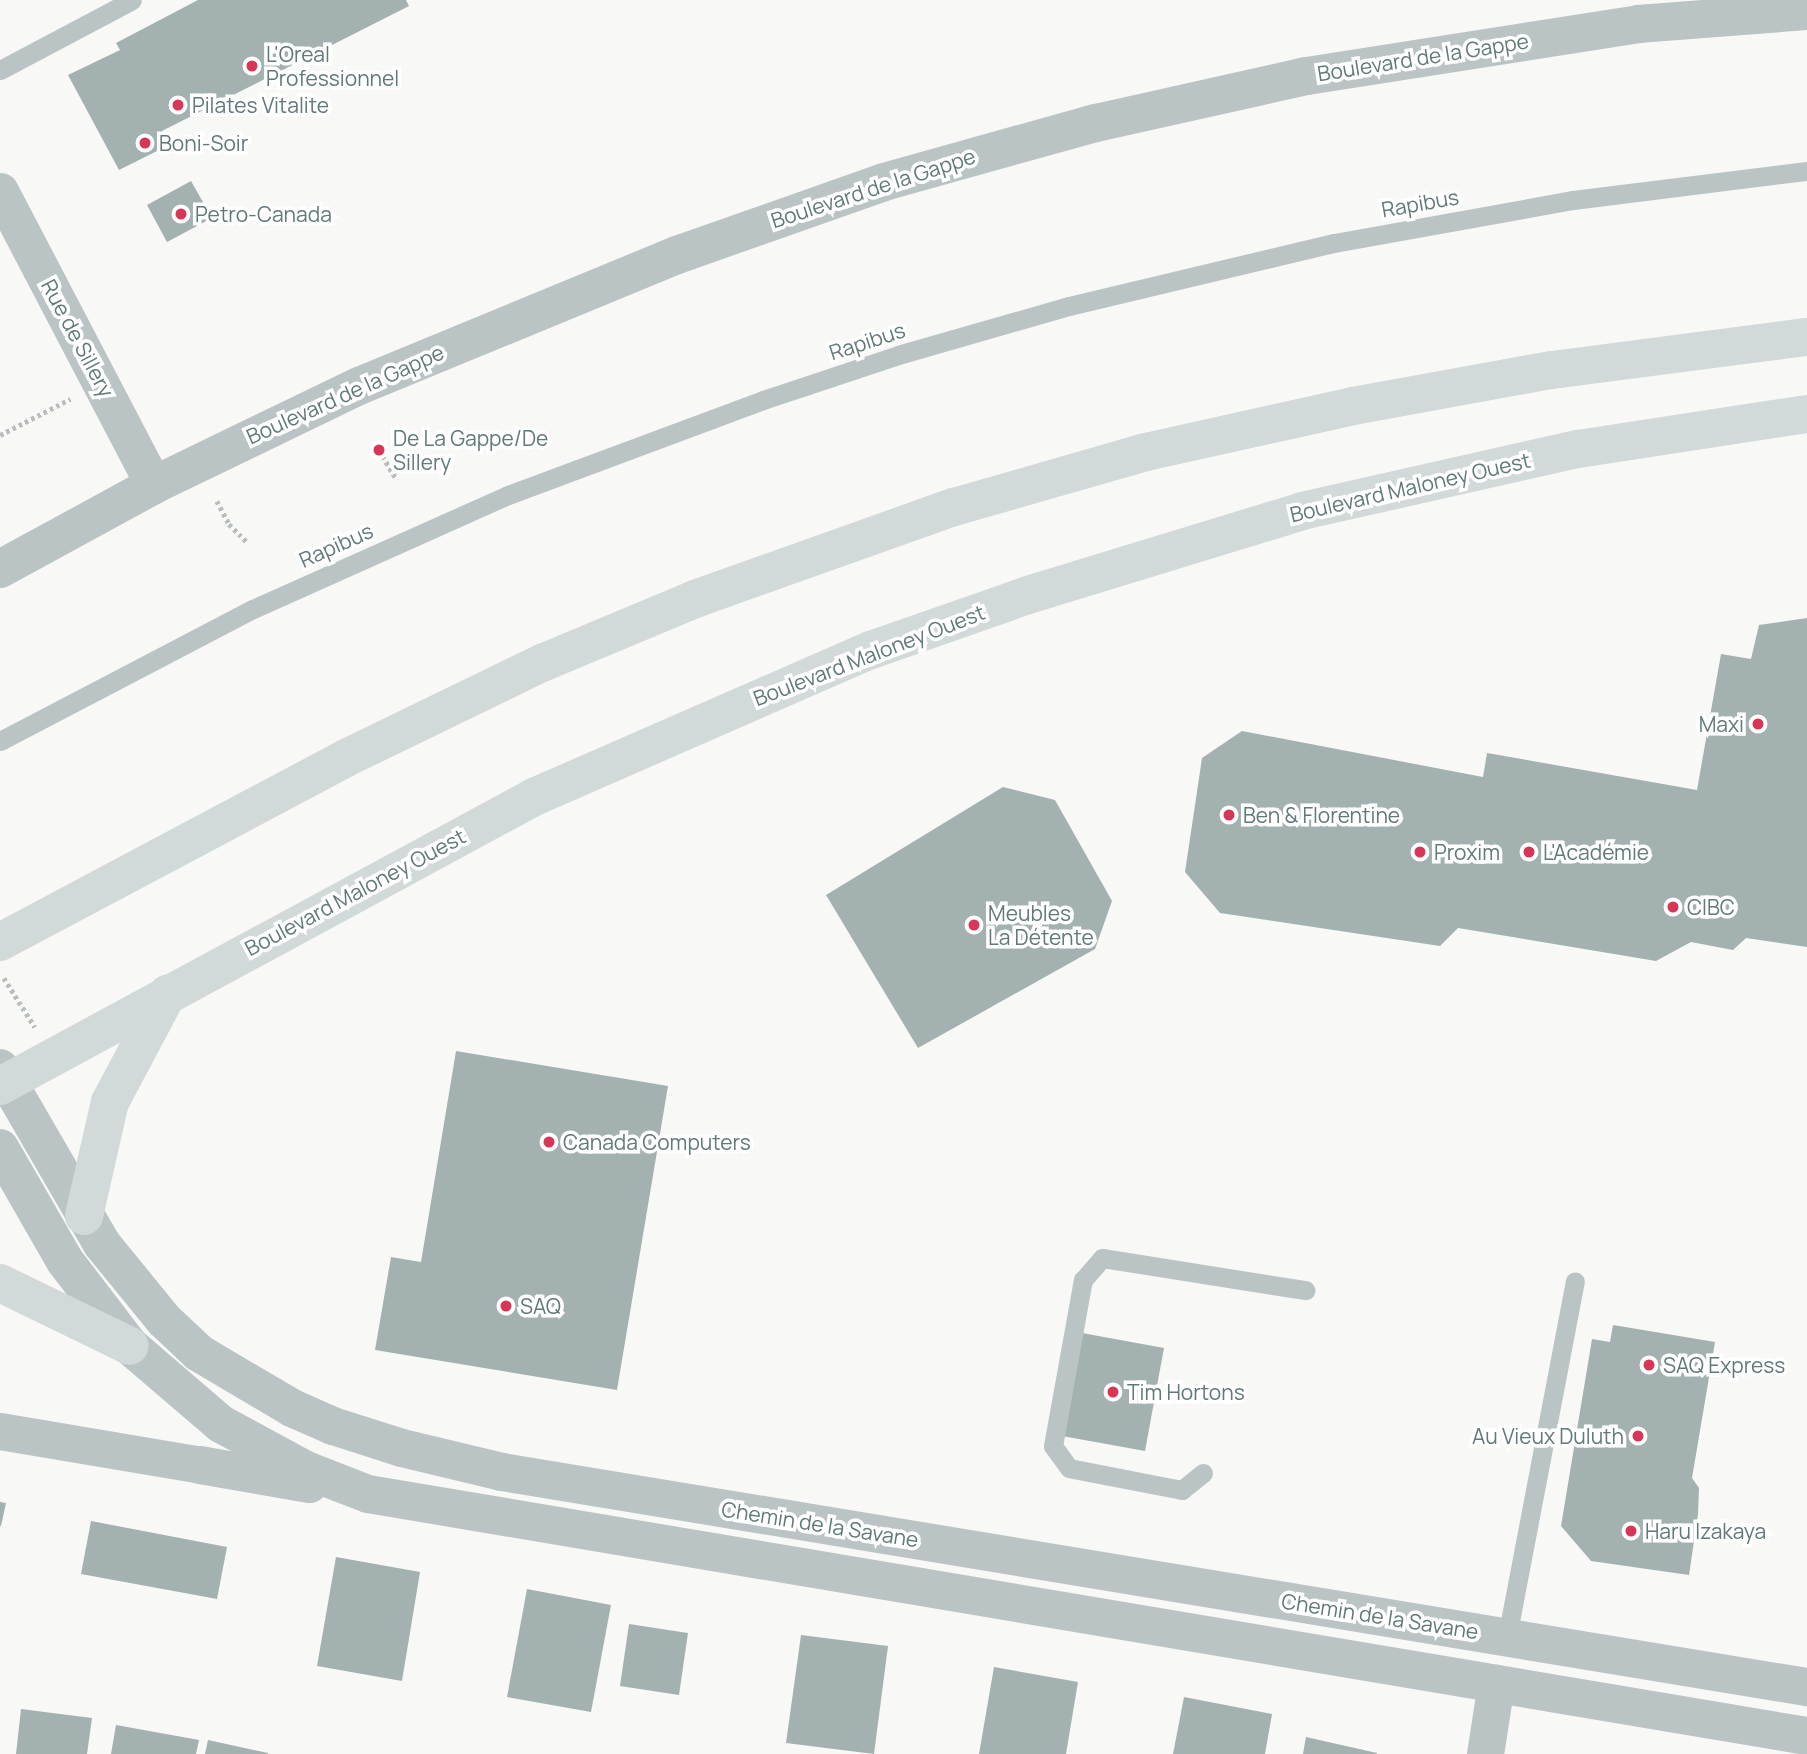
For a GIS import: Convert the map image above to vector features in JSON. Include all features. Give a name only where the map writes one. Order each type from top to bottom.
[{"type":"main road","points":[[0,942],[358,752],[542,663],[695,599],[916,520],[1133,456],[1353,405],[1552,370],[1807,337]]},
{"type":"main road","name":"Boulevard Maloney Ouest","points":[[3,1079],[534,797],[823,669],[979,612],[1227,532],[1398,488],[1641,438],[1807,414]]},
{"type":"main road","points":[[84,1216],[110,1102],[168,993]]},
{"type":"main road","points":[[0,1283],[130,1346]]},
{"type":"street","name":"Boulevard de la Gappe","points":[[0,569],[154,485],[359,386],[518,318],[742,230],[976,155],[1096,122],[1307,76],[1624,26],[1807,11]]},
{"type":"street","name":"Rue de Sillery","points":[[0,191],[154,485]]},
{"type":"street","name":"Chemin de la Savane","points":[[3,1079],[84,1216],[128,1279],[199,1353],[292,1408],[402,1448],[502,1472],[1807,1687]]},
{"type":"street","points":[[0,1148],[65,1261],[130,1346],[221,1424],[306,1470],[368,1494]]},
{"type":"street","points":[[0,1431],[1807,1737]]},
{"type":"street","points":[[1485,1754],[1496,1683],[1507,1637]]},
{"type":"lane","points":[[0,70],[132,0]]},
{"type":"lane","name":"Rapibus","points":[[0,741],[192,639],[496,500],[634,446],[886,359],[1069,306],[1334,243],[1573,200],[1807,171]]},
{"type":"lane","points":[[1203,1473],[1182,1490],[1069,1468],[1053,1446],[1083,1280],[1102,1258],[1305,1290]]},
{"type":"lane","points":[[1507,1637],[1575,1281]]},
{"type":"path","points":[[0,435],[66,401]]},
{"type":"path","points":[[379,450],[397,480]]},
{"type":"path","points":[[217,500],[229,524],[247,542]]},
{"type":"path","points":[[12,991],[38,1032]]},
{"type":"building","points":[[198,0],[406,0],[409,6],[162,131],[169,145],[119,170],[68,75],[120,50],[116,43]]},
{"type":"building","points":[[191,181],[212,218],[167,242],[147,205]]},
{"type":"building","points":[[1807,618],[1807,947],[1746,938],[1733,950],[1691,942],[1656,961],[1458,928],[1440,946],[1220,913],[1185,872],[1202,758],[1242,731],[1483,777],[1487,753],[1697,790],[1721,654],[1751,659],[1759,625]]},
{"type":"building","name":"Meubles La Détente","points":[[1003,787],[1055,800],[1112,901],[1095,949],[918,1048],[826,895]]},
{"type":"building","points":[[456,1051],[668,1086],[617,1390],[375,1350],[391,1257],[421,1262]]},
{"type":"building","points":[[1613,1325],[1715,1342],[1692,1478],[1699,1488],[1689,1575],[1591,1561],[1561,1526],[1592,1339],[1610,1342]]},
{"type":"building","name":"Tim Hortons","points":[[1082,1333],[1164,1348],[1145,1451],[1062,1436]]},
{"type":"building","points":[[0,1502],[6,1503],[1,1526],[0,1526]]},
{"type":"building","points":[[91,1521],[227,1547],[217,1599],[81,1574]]},
{"type":"building","points":[[336,1557],[420,1572],[402,1681],[317,1666]]},
{"type":"building","points":[[527,1589],[611,1605],[591,1712],[507,1697]]},
{"type":"building","points":[[629,1624],[688,1633],[679,1695],[620,1686]]},
{"type":"building","points":[[801,1635],[888,1646],[874,1754],[786,1743]]},
{"type":"building","points":[[994,1667],[1078,1682],[1066,1754],[979,1754]]},
{"type":"building","points":[[1184,1697],[1272,1714],[1265,1754],[1173,1754]]},
{"type":"building","points":[[21,1709],[92,1718],[87,1754],[16,1754]]},
{"type":"building","points":[[116,1725],[199,1740],[196,1754],[111,1754]]},
{"type":"building","points":[[1306,1737],[1377,1753],[1377,1754],[1303,1754]]},
{"type":"building","points":[[208,1740],[268,1753],[268,1754],[205,1754]]},
{"type":"place","name":"L'Oreal Professionnel","points":[[252,66]]},
{"type":"place","name":"Pilates Vitalite","points":[[178,105]]},
{"type":"place","name":"Boni-Soir","points":[[145,143]]},
{"type":"place","name":"Petro-Canada","points":[[181,214]]},
{"type":"place","name":"De La Gappe/De Sillery","points":[[379,450]]},
{"type":"place","name":"Maxi","points":[[1758,724]]},
{"type":"place","name":"Ben & Florentine","points":[[1229,815]]},
{"type":"place","name":"Proxim","points":[[1420,852]]},
{"type":"place","name":"L'Académie","points":[[1529,852]]},
{"type":"place","name":"CIBC","points":[[1673,907]]},
{"type":"place","name":"Meubles La Détente","points":[[974,925]]},
{"type":"place","name":"Canada Computers","points":[[549,1142]]},
{"type":"place","name":"SAQ","points":[[506,1306]]},
{"type":"place","name":"SAQ Express","points":[[1649,1365]]},
{"type":"place","name":"Tim Hortons","points":[[1113,1392]]},
{"type":"place","name":"Au Vieux Duluth","points":[[1638,1436]]},
{"type":"place","name":"Haru Izakaya","points":[[1631,1531]]}]
